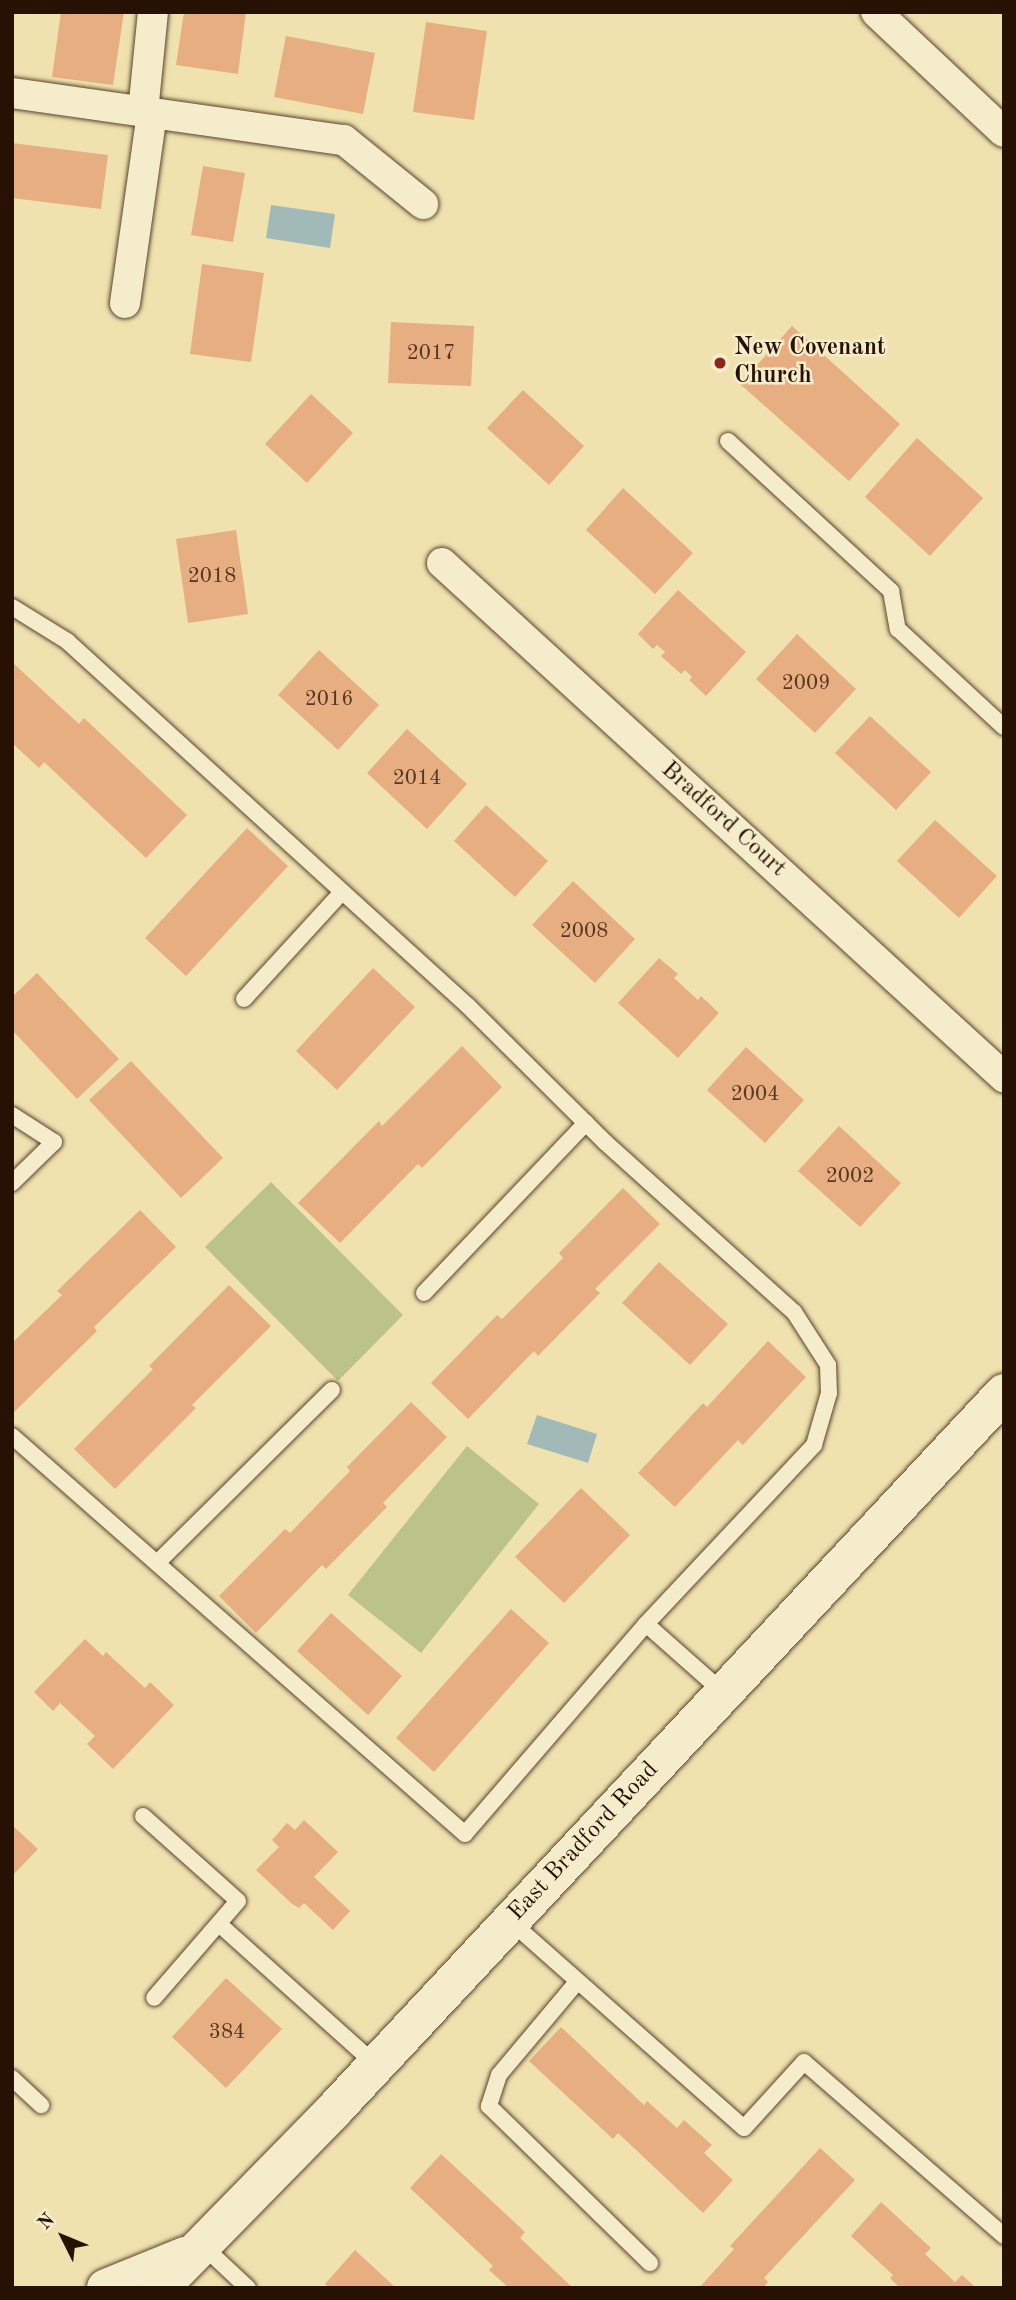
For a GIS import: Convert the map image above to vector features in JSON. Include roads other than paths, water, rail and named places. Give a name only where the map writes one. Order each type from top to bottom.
[{"type":"street","points":[[125,303],[147,112],[153,12]]},
{"type":"street","points":[[876,12],[1004,132]]},
{"type":"street","points":[[12,93],[344,141],[423,204]]},
{"type":"street","name":"Bradford Court","points":[[442,563],[1004,1077]]},
{"type":"street","name":"East Bradford Road","points":[[160,2288],[376,2065],[1004,1393]]},
{"type":"street","points":[[106,2288],[199,2248]]},
{"type":"lane","points":[[728,441],[891,591],[898,629],[1004,727]]},
{"type":"lane","points":[[12,607],[67,641],[468,1006],[586,1123],[794,1312],[828,1365],[826,1411],[814,1445],[646,1624],[465,1834],[12,1436]]},
{"type":"lane","points":[[244,999],[342,892]]},
{"type":"lane","points":[[12,1115],[54,1142],[12,1183]]},
{"type":"lane","points":[[424,1293],[586,1123]]},
{"type":"lane","points":[[157,1563],[332,1390]]},
{"type":"lane","points":[[646,1624],[724,1693]]},
{"type":"lane","points":[[143,1816],[238,1901],[154,1998]]},
{"type":"lane","points":[[510,1921],[744,2128],[804,2062],[1004,2236]]},
{"type":"lane","points":[[219,1924],[376,2065]]},
{"type":"lane","points":[[577,1982],[499,2075],[489,2106],[650,2263]]},
{"type":"lane","points":[[12,2078],[41,2105]]},
{"type":"lane","points":[[199,2248],[248,2288]]},
{"type":"water","points":[[271,205],[335,214],[330,248],[266,238]]},
{"type":"water","points":[[537,1415],[597,1434],[588,1463],[527,1444]]},
{"type":"place","name":"New Covenant Church","points":[[720,363]]}]
